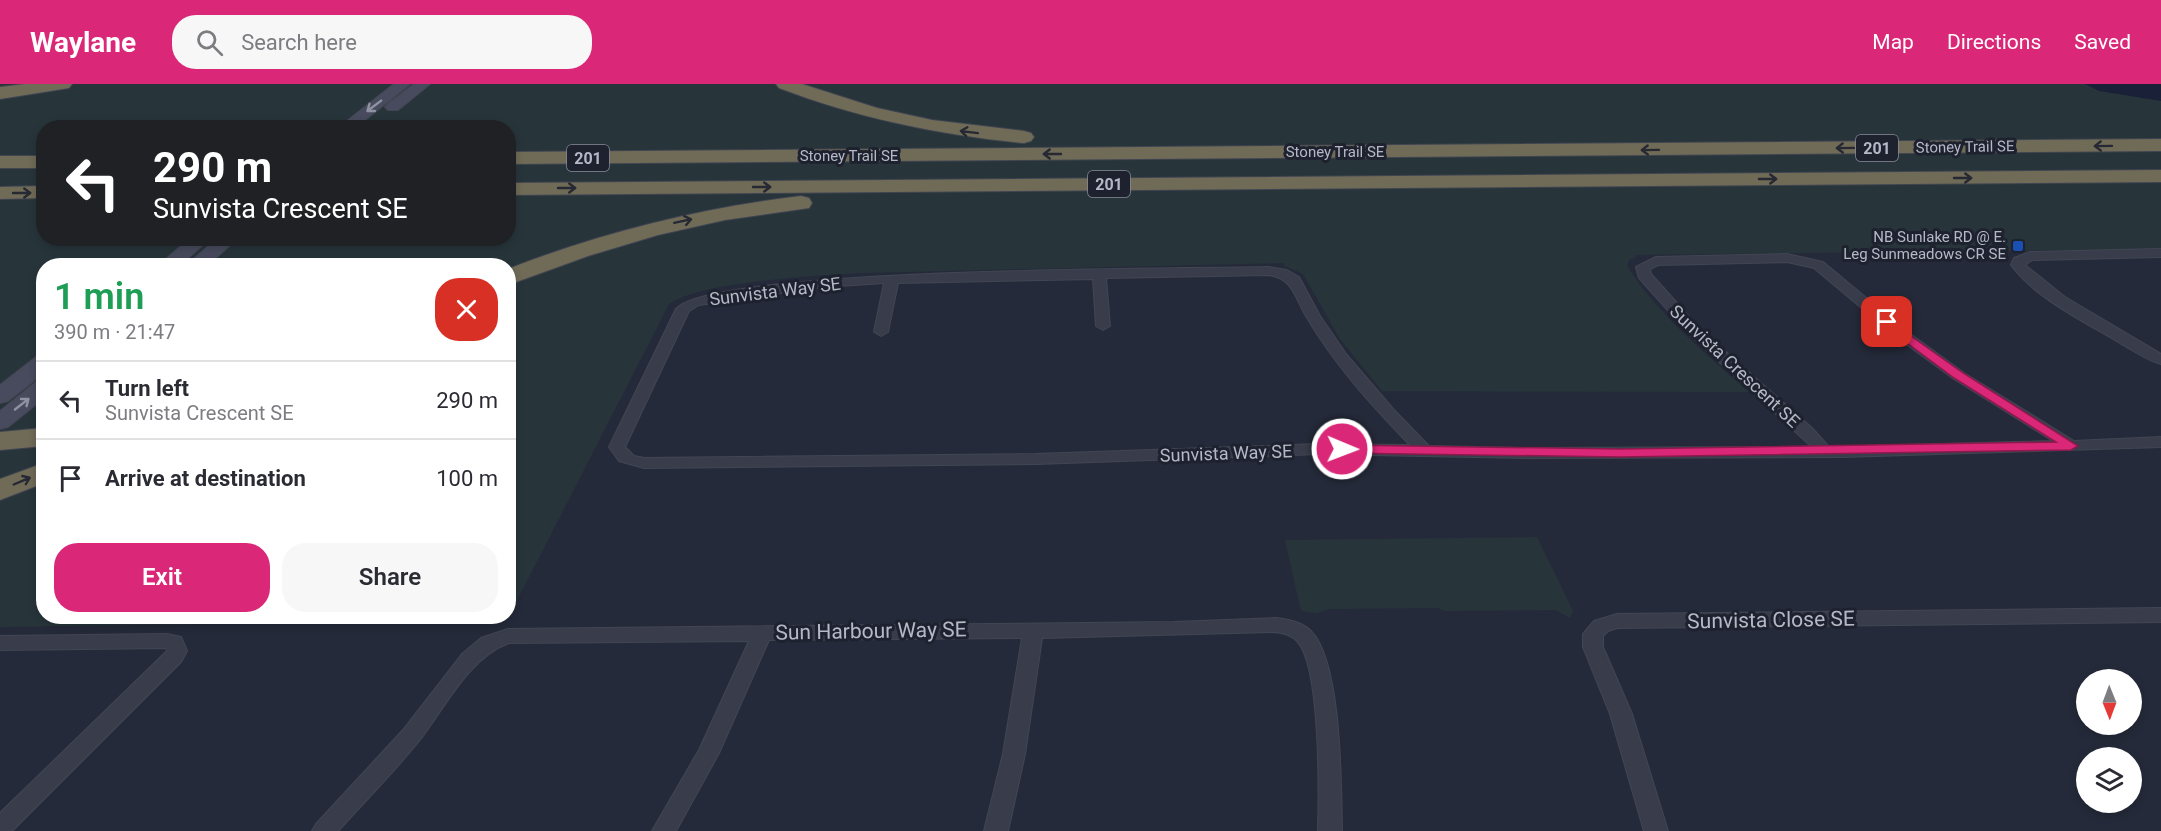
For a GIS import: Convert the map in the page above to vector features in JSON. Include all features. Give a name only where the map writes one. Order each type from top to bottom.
[{"type":"highway","points":[[7,92],[55,84]]},
{"type":"highway","points":[[7,92],[63,84]]},
{"type":"highway","points":[[785,84],[859,111],[934,127],[1025,137],[1594,151]]},
{"type":"highway","points":[[797,84],[859,111]]},
{"type":"highway","name":"Stoney Trail SE","points":[[516,158],[2161,145]]},
{"type":"highway","points":[[0,162],[36,162]]},
{"type":"highway","name":"Stoney Trail SE","points":[[516,189],[2161,176]]},
{"type":"highway","points":[[516,268],[569,250],[655,227],[757,208],[869,198],[1709,179]]},
{"type":"highway","points":[[0,193],[36,192]]},
{"type":"highway","points":[[516,275],[655,227]]},
{"type":"highway","points":[[0,441],[36,438]]},
{"type":"highway","points":[[0,490],[36,475]]},
{"type":"main road","points":[[356,120],[403,84]]},
{"type":"main road","points":[[378,120],[423,84]]},
{"type":"main road","points":[[177,258],[192,246]]},
{"type":"main road","points":[[205,258],[219,246]]},
{"type":"main road","points":[[0,396],[36,368]]},
{"type":"main road","points":[[0,422],[36,393]]},
{"type":"street","points":[[2161,253],[2030,256],[2019,261],[2018,265],[2024,273],[2056,297],[2161,360]]},
{"type":"street","name":"Sunvista Crescent SE","points":[[1824,451],[1797,423],[1696,333],[1644,275],[1643,267],[1656,261],[1787,258],[1818,265],[1900,333],[1959,376],[2071,446]]},
{"type":"street","name":"Sunvista Way SE","points":[[1425,451],[1381,406],[1341,357],[1313,316],[1294,280],[1288,276],[1268,271],[892,279],[786,287],[710,298],[688,305],[680,315],[619,442],[619,452],[628,460],[644,463],[1036,459],[1320,449],[1425,451],[1631,453],[2071,446],[2161,442]]},
{"type":"street","points":[[1099,274],[1103,326]]},
{"type":"street","points":[[881,332],[892,279]]},
{"type":"street","name":"Sunvista Close SE","points":[[1656,831],[1621,714],[1593,647],[1593,634],[1601,626],[1617,621],[2161,615]]},
{"type":"street","name":"Sun Harbour Way SE","points":[[324,831],[411,736],[469,659],[488,643],[521,634],[1174,629],[1276,625],[1299,632],[1309,643],[1321,681],[1330,777],[1330,831]]},
{"type":"street","points":[[996,831],[1014,754],[1033,630]]},
{"type":"street","points":[[664,831],[708,753],[762,633]]},
{"type":"street","points":[[0,643],[167,641],[174,642],[177,651],[174,657],[0,828]]},
{"type":"shaded area","points":[[0,84],[2161,84],[2161,249],[1635,255],[1636,257],[1629,260],[1627,266],[1668,317],[1749,392],[1382,391],[1340,339],[1303,274],[1283,263],[860,273],[761,281],[684,296],[669,304],[516,602],[516,258],[36,258],[36,624],[217,624],[0,627]]},
{"type":"shaded area","points":[[1537,537],[1573,611],[1570,618],[1556,610],[1445,611],[1438,608],[1330,609],[1317,613],[1301,611],[1285,540]]},
{"type":"water","points":[[2085,84],[2161,84],[2161,101],[2099,91]]},
{"type":"place","name":"NB Sunlake RD @ E. Leg Sunmeadows CR SE","points":[[2018,246]]},
{"type":"route","points":[[1342,449],[1620,453],[1944,450],[2071,446],[1959,376],[1887,322]]}]
